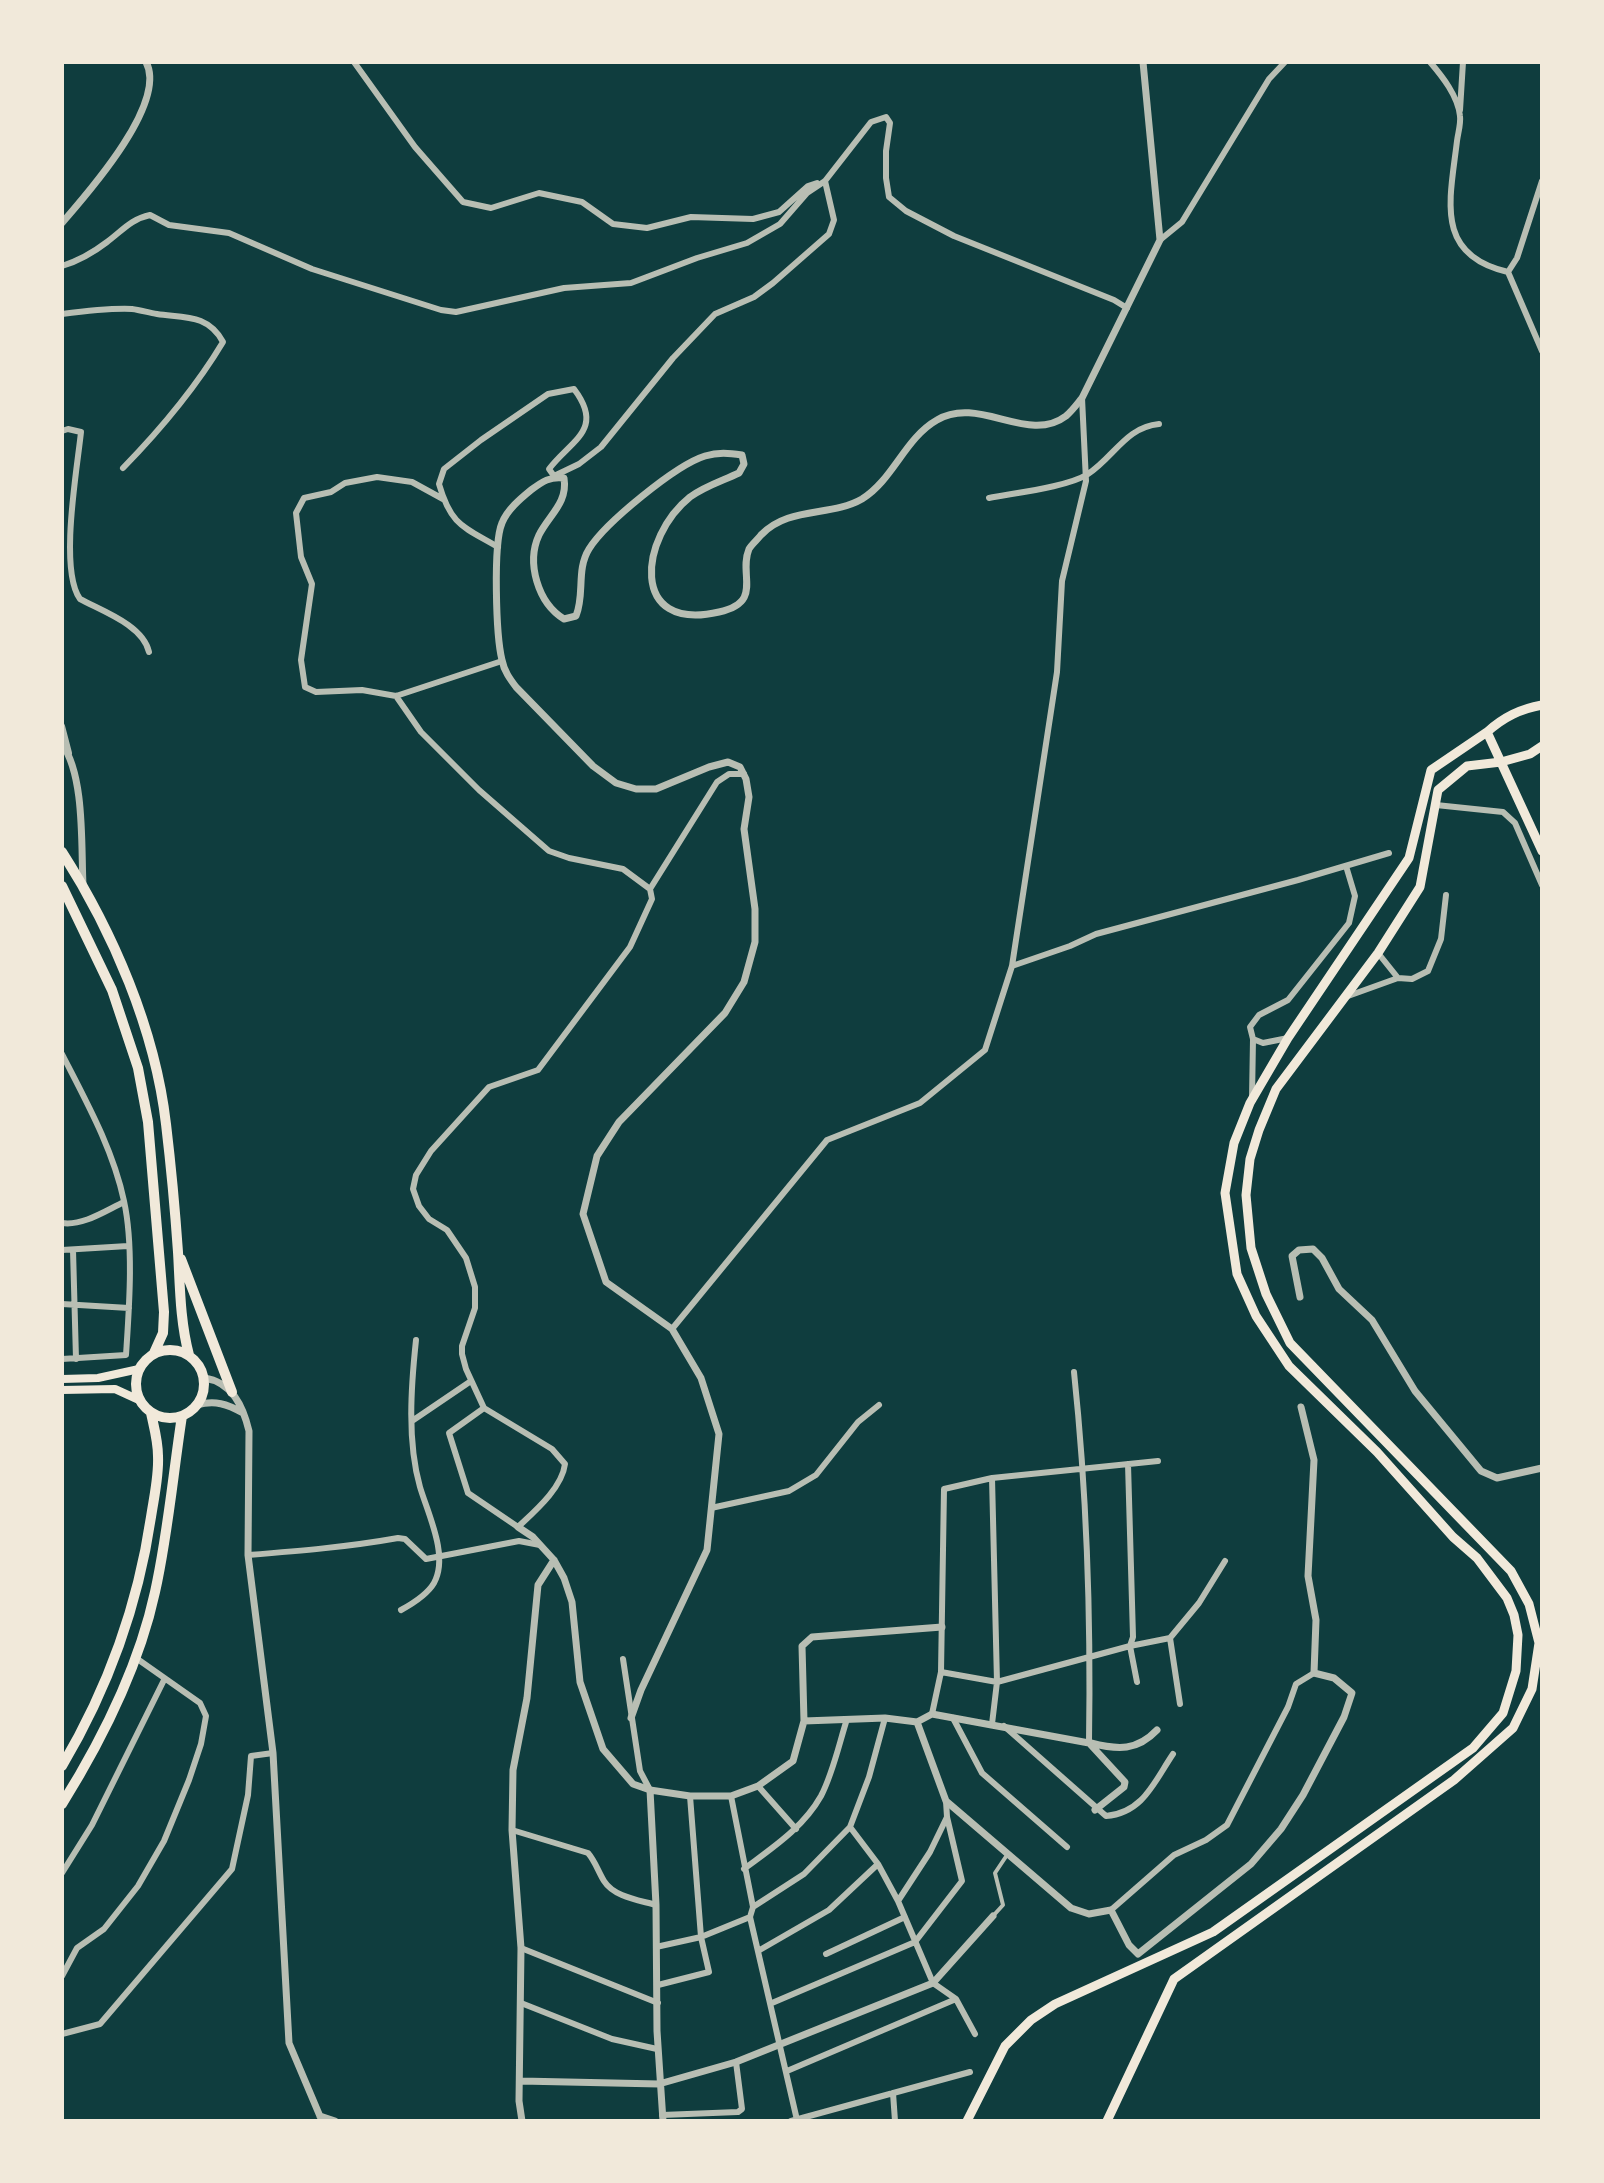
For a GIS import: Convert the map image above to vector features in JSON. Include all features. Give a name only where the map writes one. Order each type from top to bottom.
[{"type":"highway","points":[[62,852],[83,885],[126,977],[158,1066],[166,1122],[180,1297],[189,1355]]},
{"type":"highway","points":[[62,886],[112,990],[138,1068],[148,1122],[164,1312],[163,1333],[154,1353],[139,1369],[135,1382],[139,1400],[151,1413],[158,1456],[143,1560],[109,1672],[62,1766]]},
{"type":"highway","points":[[177,1250],[232,1392]]},
{"type":"highway","points":[[151,1413],[172,1418],[182,1416],[197,1405],[202,1396],[204,1378],[201,1369],[189,1355],[172,1349],[154,1353]]},
{"type":"highway","points":[[62,1804],[99,1738],[136,1658],[155,1593],[182,1416]]},
{"type":"main road","points":[[967,2121],[1005,2046],[1031,2020],[1055,2004],[1213,1932],[1473,1748],[1503,1713],[1516,1671],[1518,1635],[1507,1598],[1477,1558],[1453,1537],[1377,1452],[1289,1366],[1256,1316],[1237,1274],[1225,1193],[1234,1143],[1252,1100],[1288,1038],[1409,858],[1431,770],[1510,715],[1541,708]]},
{"type":"main road","points":[[1487,732],[1542,851]]},
{"type":"main road","points":[[1107,2121],[1174,1979],[1454,1780],[1513,1728],[1532,1689],[1539,1643],[1529,1604],[1511,1571],[1290,1343],[1266,1294],[1251,1248],[1246,1195],[1250,1159],[1276,1089],[1378,953],[1420,887],[1438,790],[1467,766],[1501,762],[1530,754],[1542,746]]},
{"type":"main road","points":[[62,1379],[98,1378],[139,1369]]},
{"type":"main road","points":[[62,1390],[115,1389],[139,1400]]},
{"type":"street","points":[[62,223],[132,133],[150,87],[146,62]]},
{"type":"street","points":[[354,62],[415,147],[463,202],[491,208],[539,193],[582,202],[613,224],[647,228],[691,217],[753,219],[779,212],[808,186],[825,181]]},
{"type":"street","points":[[1143,62],[1160,240]]},
{"type":"street","points":[[498,547],[463,529],[452,517],[439,484],[444,469],[548,394],[574,389],[584,402],[586,421],[581,437],[549,469],[554,476],[564,478],[566,489],[560,505],[540,534],[535,549],[535,572],[541,595],[553,612],[564,619],[576,616],[580,605],[581,573],[589,549],[665,477],[704,456],[725,452],[742,455],[744,464],[739,473],[708,485],[688,498],[658,538],[652,558],[652,582],[657,600],[672,613],[694,616],[721,612],[739,604],[747,593],[749,550],[764,532],[781,520],[847,505],[863,498],[876,488],[909,444],[937,419],[962,413],[983,413],[1040,427],[1065,417],[1082,398],[1160,240],[1182,222],[1269,79],[1285,62]]},
{"type":"street","points":[[1430,62],[1446,80],[1460,115]]},
{"type":"street","points":[[1463,62],[1449,207],[1453,231],[1467,254],[1487,266],[1508,272]]},
{"type":"street","points":[[62,266],[79,260],[107,242],[132,221],[150,215],[169,225],[229,233],[312,269],[456,312],[564,288],[631,283],[747,243],[780,224],[807,193],[825,181],[871,122],[886,117],[890,123],[886,151],[889,197],[906,211],[954,236],[1127,308]]},
{"type":"street","points":[[631,1718],[641,1690],[707,1550],[719,1434],[701,1378],[672,1329],[606,1282],[583,1214],[597,1156],[619,1122],[725,1013],[744,982],[755,942],[755,909],[744,829],[749,797],[740,767],[728,762],[683,776],[656,789],[636,789],[616,783],[593,766],[516,687],[506,674],[502,661],[498,595],[501,523],[518,500],[579,464],[601,447],[673,358],[715,314],[754,297],[829,234],[834,220],[825,181]]},
{"type":"street","points":[[1508,272],[1517,258],[1542,181]]},
{"type":"street","points":[[1508,272],[1542,351]]},
{"type":"street","points":[[62,314],[135,309],[159,315],[182,315],[204,320],[218,332],[223,342],[200,377],[144,447],[123,468]]},
{"type":"street","points":[[672,1329],[827,1140],[920,1103],[985,1050],[1012,966],[1057,672],[1062,581],[1086,475],[1082,398]]},
{"type":"street","points":[[989,498],[1086,475],[1130,434],[1144,425],[1159,424]]},
{"type":"street","points":[[62,431],[81,432],[70,577],[75,592],[80,599],[135,630],[146,641],[149,652]]},
{"type":"street","points":[[443,499],[412,482],[377,477],[345,483],[331,492],[304,498],[296,513],[301,557],[312,584],[301,660],[305,687],[316,692],[362,690],[396,696],[502,661]]},
{"type":"street","points":[[396,696],[421,732],[479,790],[549,851],[623,869],[650,889],[652,899],[630,947],[538,1070],[489,1087],[431,1151],[416,1175],[413,1189],[419,1206],[429,1219],[447,1230],[466,1258],[475,1287],[475,1308],[462,1346],[471,1381],[484,1408],[552,1449],[565,1464],[564,1472],[542,1503],[518,1527]]},
{"type":"street","points":[[62,726],[78,795],[83,885]]},
{"type":"street","points":[[62,744],[69,753]]},
{"type":"street","points":[[650,889],[717,782],[729,774],[744,774]]},
{"type":"street","points":[[1436,805],[1503,812],[1515,823],[1542,885]]},
{"type":"street","points":[[1012,966],[1096,934],[1389,853]]},
{"type":"street","points":[[1252,1100],[1253,1039],[1250,1027],[1259,1015],[1288,1000],[1349,923],[1355,896],[1346,866]]},
{"type":"street","points":[[1345,997],[1398,978],[1412,979],[1428,971],[1441,939],[1446,895]]},
{"type":"street","points":[[1378,953],[1398,978]]},
{"type":"street","points":[[1253,1039],[1263,1043],[1288,1038]]},
{"type":"street","points":[[62,1054],[100,1128],[124,1202],[129,1308],[126,1355],[62,1359]]},
{"type":"street","points":[[62,1223],[85,1220],[124,1202]]},
{"type":"street","points":[[62,1250],[128,1246]]},
{"type":"street","points":[[1300,1297],[1292,1256],[1299,1250],[1313,1249],[1322,1258],[1339,1289],[1372,1320],[1415,1391],[1481,1471],[1497,1478],[1542,1468]]},
{"type":"street","points":[[73,1250],[76,1359]]},
{"type":"street","points":[[62,1304],[129,1308]]},
{"type":"street","points":[[401,1610],[414,1603],[435,1582],[439,1556],[434,1528],[419,1484],[412,1421],[416,1340]]},
{"type":"street","points":[[1074,1372],[1084,1468],[1090,1657],[1089,1743],[1125,1782],[1124,1787],[1095,1810]]},
{"type":"street","points":[[204,1378],[226,1385],[232,1392],[245,1414],[249,1431],[248,1555],[273,1753],[289,2043],[321,2119],[335,2121]]},
{"type":"street","points":[[412,1421],[471,1381]]},
{"type":"street","points":[[197,1405],[209,1401],[222,1403],[245,1414]]},
{"type":"street","points":[[711,1508],[789,1491],[816,1475],[858,1422],[879,1405]]},
{"type":"street","points":[[1301,1407],[1314,1460],[1308,1576],[1316,1620],[1314,1673]]},
{"type":"street","points":[[484,1408],[449,1433],[468,1493],[518,1527],[554,1560],[572,1602],[580,1682],[603,1749],[633,1784],[690,1796],[731,1796],[758,1786],[793,1761],[804,1721],[802,1646],[812,1637],[942,1627]]},
{"type":"street","points":[[932,1714],[941,1672],[944,1489],[992,1478],[1158,1461]]},
{"type":"street","points":[[1128,1464],[1133,1637],[1130,1646],[1137,1682]]},
{"type":"street","points":[[992,1478],[997,1682],[992,1724]]},
{"type":"street","points":[[248,1555],[405,1539],[426,1559],[519,1541],[540,1545]]},
{"type":"street","points":[[522,2121],[521,1948],[512,1830],[513,1770],[527,1698],[538,1585],[554,1560]]},
{"type":"street","points":[[941,1672],[997,1682],[1170,1638],[1199,1603],[1225,1561]]},
{"type":"street","points":[[1170,1638],[1180,1704]]},
{"type":"street","points":[[62,1976],[77,1948],[104,1929],[138,1886],[164,1841],[201,1744],[206,1716],[196,1697],[164,1680],[136,1658]]},
{"type":"street","points":[[623,1659],[640,1771],[650,1790],[656,1905],[657,2049],[662,2118],[738,2112],[742,2109],[736,2062]]},
{"type":"street","points":[[946,1801],[1071,1908],[1089,1914],[1111,1910],[1174,1855],[1206,1840],[1227,1825],[1288,1707],[1296,1684],[1314,1673],[1334,1678],[1352,1693],[1344,1717],[1303,1795],[1281,1829],[1251,1864],[1138,1954],[1129,1945],[1111,1910]]},
{"type":"street","points":[[62,1873],[92,1825],[164,1680]]},
{"type":"street","points":[[804,1721],[885,1718],[917,1722],[932,1714],[1118,1749],[1136,1747],[1157,1730]]},
{"type":"street","points":[[753,1907],[804,1874],[850,1827],[869,1777],[885,1718]]},
{"type":"street","points":[[953,1718],[982,1773],[1067,1847]]},
{"type":"street","points":[[744,1869],[796,1829],[822,1794],[847,1719]]},
{"type":"street","points":[[772,2003],[915,1942],[962,1881],[946,1801],[917,1722]]},
{"type":"street","points":[[1004,1726],[1095,1810],[1106,1816],[1120,1815],[1142,1802],[1173,1754]]},
{"type":"street","points":[[62,2034],[100,2024],[232,1869],[248,1795],[251,1756],[273,1753]]},
{"type":"street","points":[[758,1786],[796,1829]]},
{"type":"street","points":[[658,1985],[709,1972],[701,1937],[690,1796]]},
{"type":"street","points":[[731,1796],[753,1907],[750,1917],[787,2071],[794,2120],[970,2072]]},
{"type":"street","points":[[898,1901],[930,1852],[947,1817]]},
{"type":"street","points":[[850,1827],[878,1864],[898,1901],[933,1983],[956,1999],[975,2034]]},
{"type":"street","points":[[512,1830],[588,1853],[606,1885],[614,1892],[656,1905]]},
{"type":"street","points":[[521,2081],[659,2084],[736,2062],[933,1983],[1003,1905],[995,1873],[1007,1854]]},
{"type":"street","points":[[758,1951],[829,1910],[878,1864]]},
{"type":"street","points":[[656,1947],[701,1937],[750,1917]]},
{"type":"street","points":[[826,1954],[905,1917]]},
{"type":"street","points":[[521,1948],[658,2003]]},
{"type":"street","points":[[787,2071],[956,1999]]},
{"type":"street","points":[[521,2003],[612,2039],[657,2049]]},
{"type":"street","points":[[893,2093],[895,2121]]},
{"type":"street","points":[[822,2111],[826,2121]]}]
